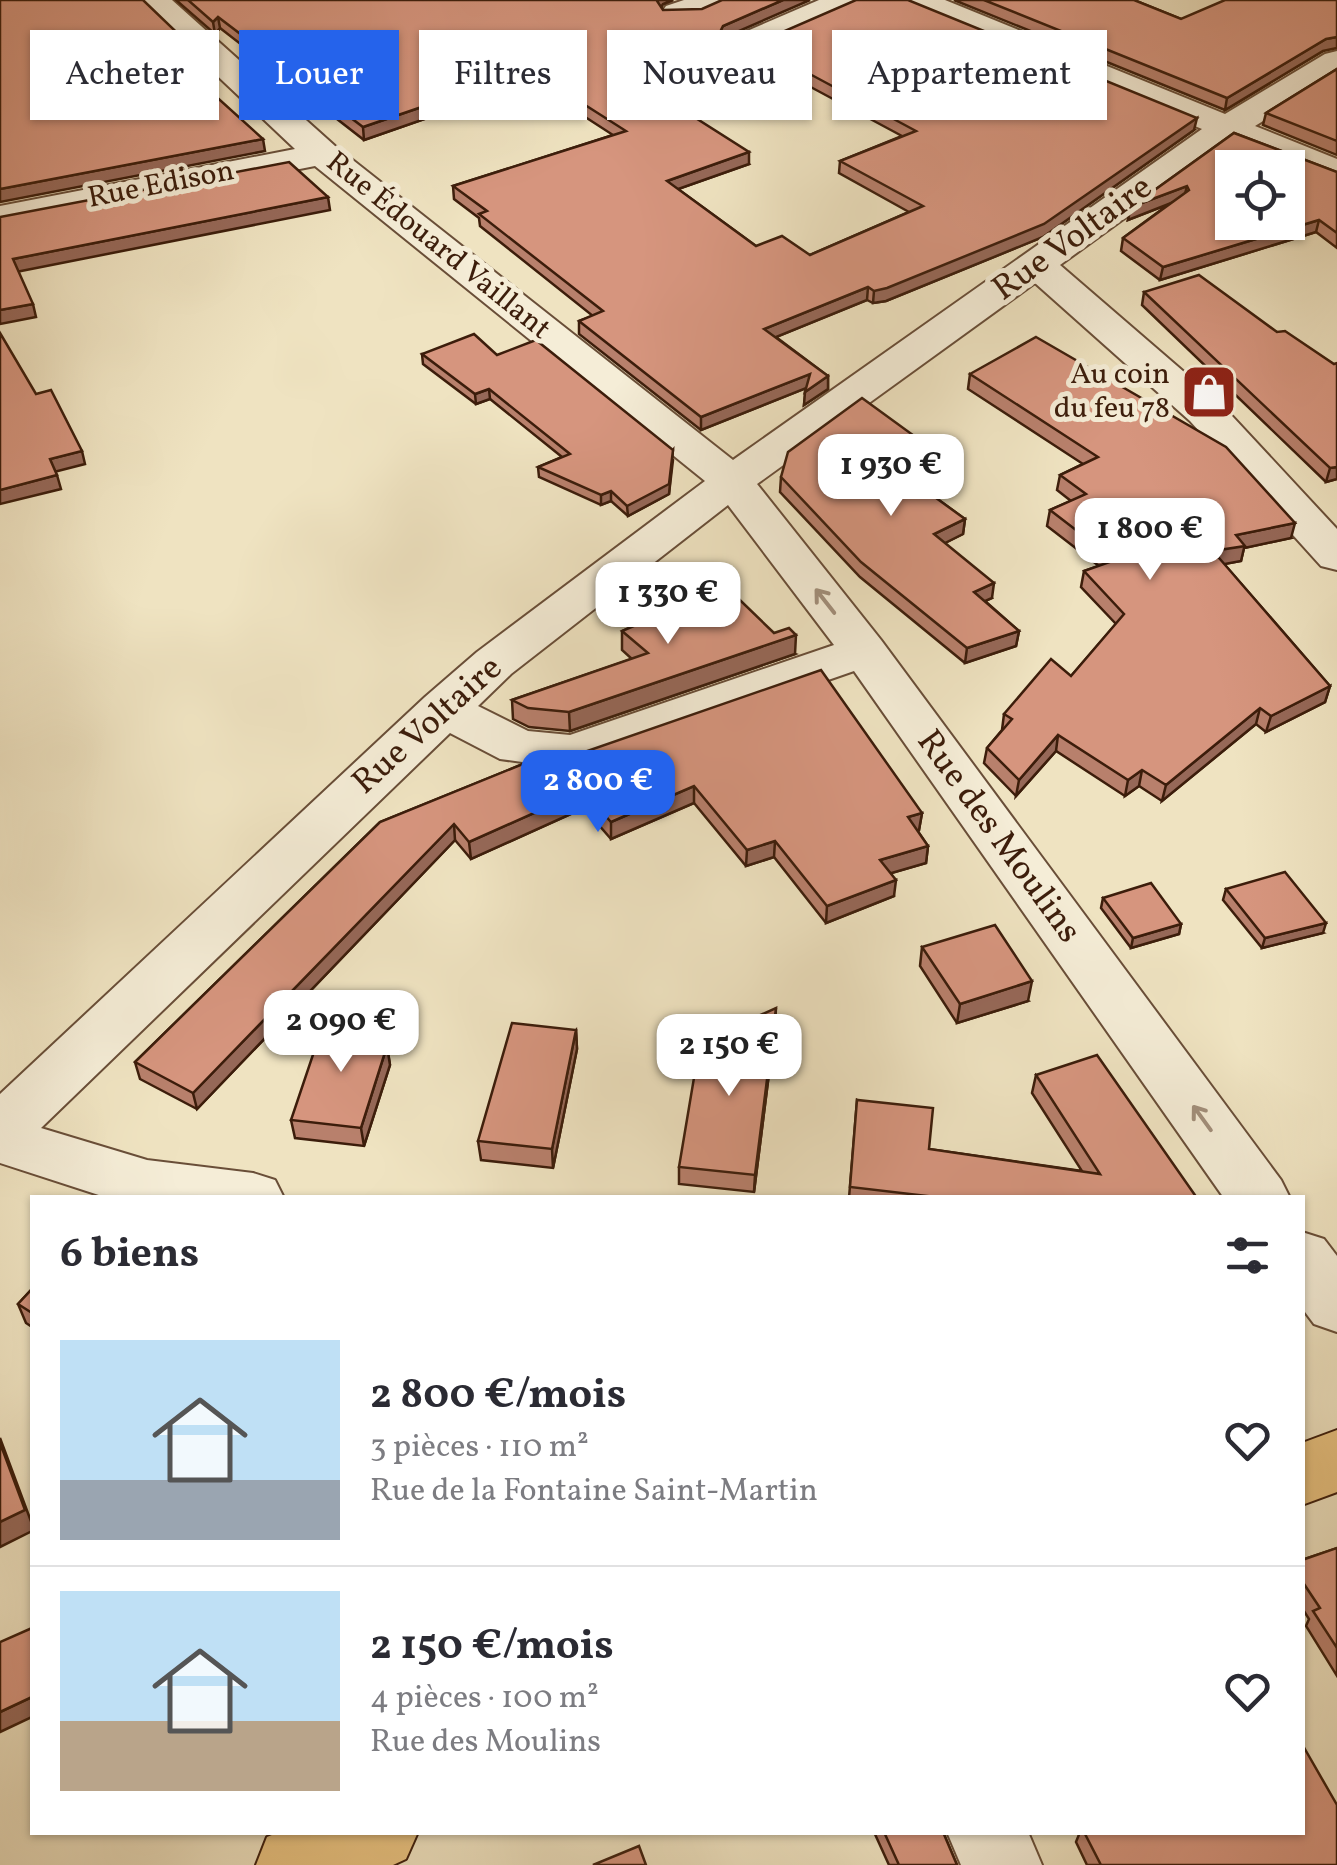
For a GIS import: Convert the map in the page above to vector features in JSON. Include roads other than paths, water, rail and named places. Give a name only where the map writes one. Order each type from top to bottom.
[{"type":"main road","points":[[1305,1473],[1337,1461]]},
{"type":"main road","points":[[295,1865],[371,1835]]},
{"type":"street","name":"Rue Édouard Vaillant","points":[[153,0],[322,154],[732,480]]},
{"type":"street","points":[[677,13],[714,0]]},
{"type":"street","points":[[777,30],[846,0]]},
{"type":"street","points":[[942,3],[1337,172]]},
{"type":"street","name":"Rue Voltaire","points":[[0,1130],[442,708],[494,663],[732,480],[1230,126],[1337,61]]},
{"type":"street","name":"Rue Edison","points":[[0,217],[322,154]]},
{"type":"street","points":[[1037,265],[1205,412],[1337,556]]},
{"type":"street","name":"Rue des Moulins","points":[[732,480],[864,651],[1257,1195]]},
{"type":"street","points":[[442,708],[518,747],[574,752],[864,651]]},
{"type":"street","points":[[0,1139],[147,1185],[229,1195]]},
{"type":"street","points":[[1305,1262],[1337,1306]]},
{"type":"street","points":[[1305,1325],[1337,1319]]},
{"type":"street","points":[[988,1835],[1003,1865]]},
{"type":"place","name":"Au coin du feu 78","points":[[1209,392]]}]
